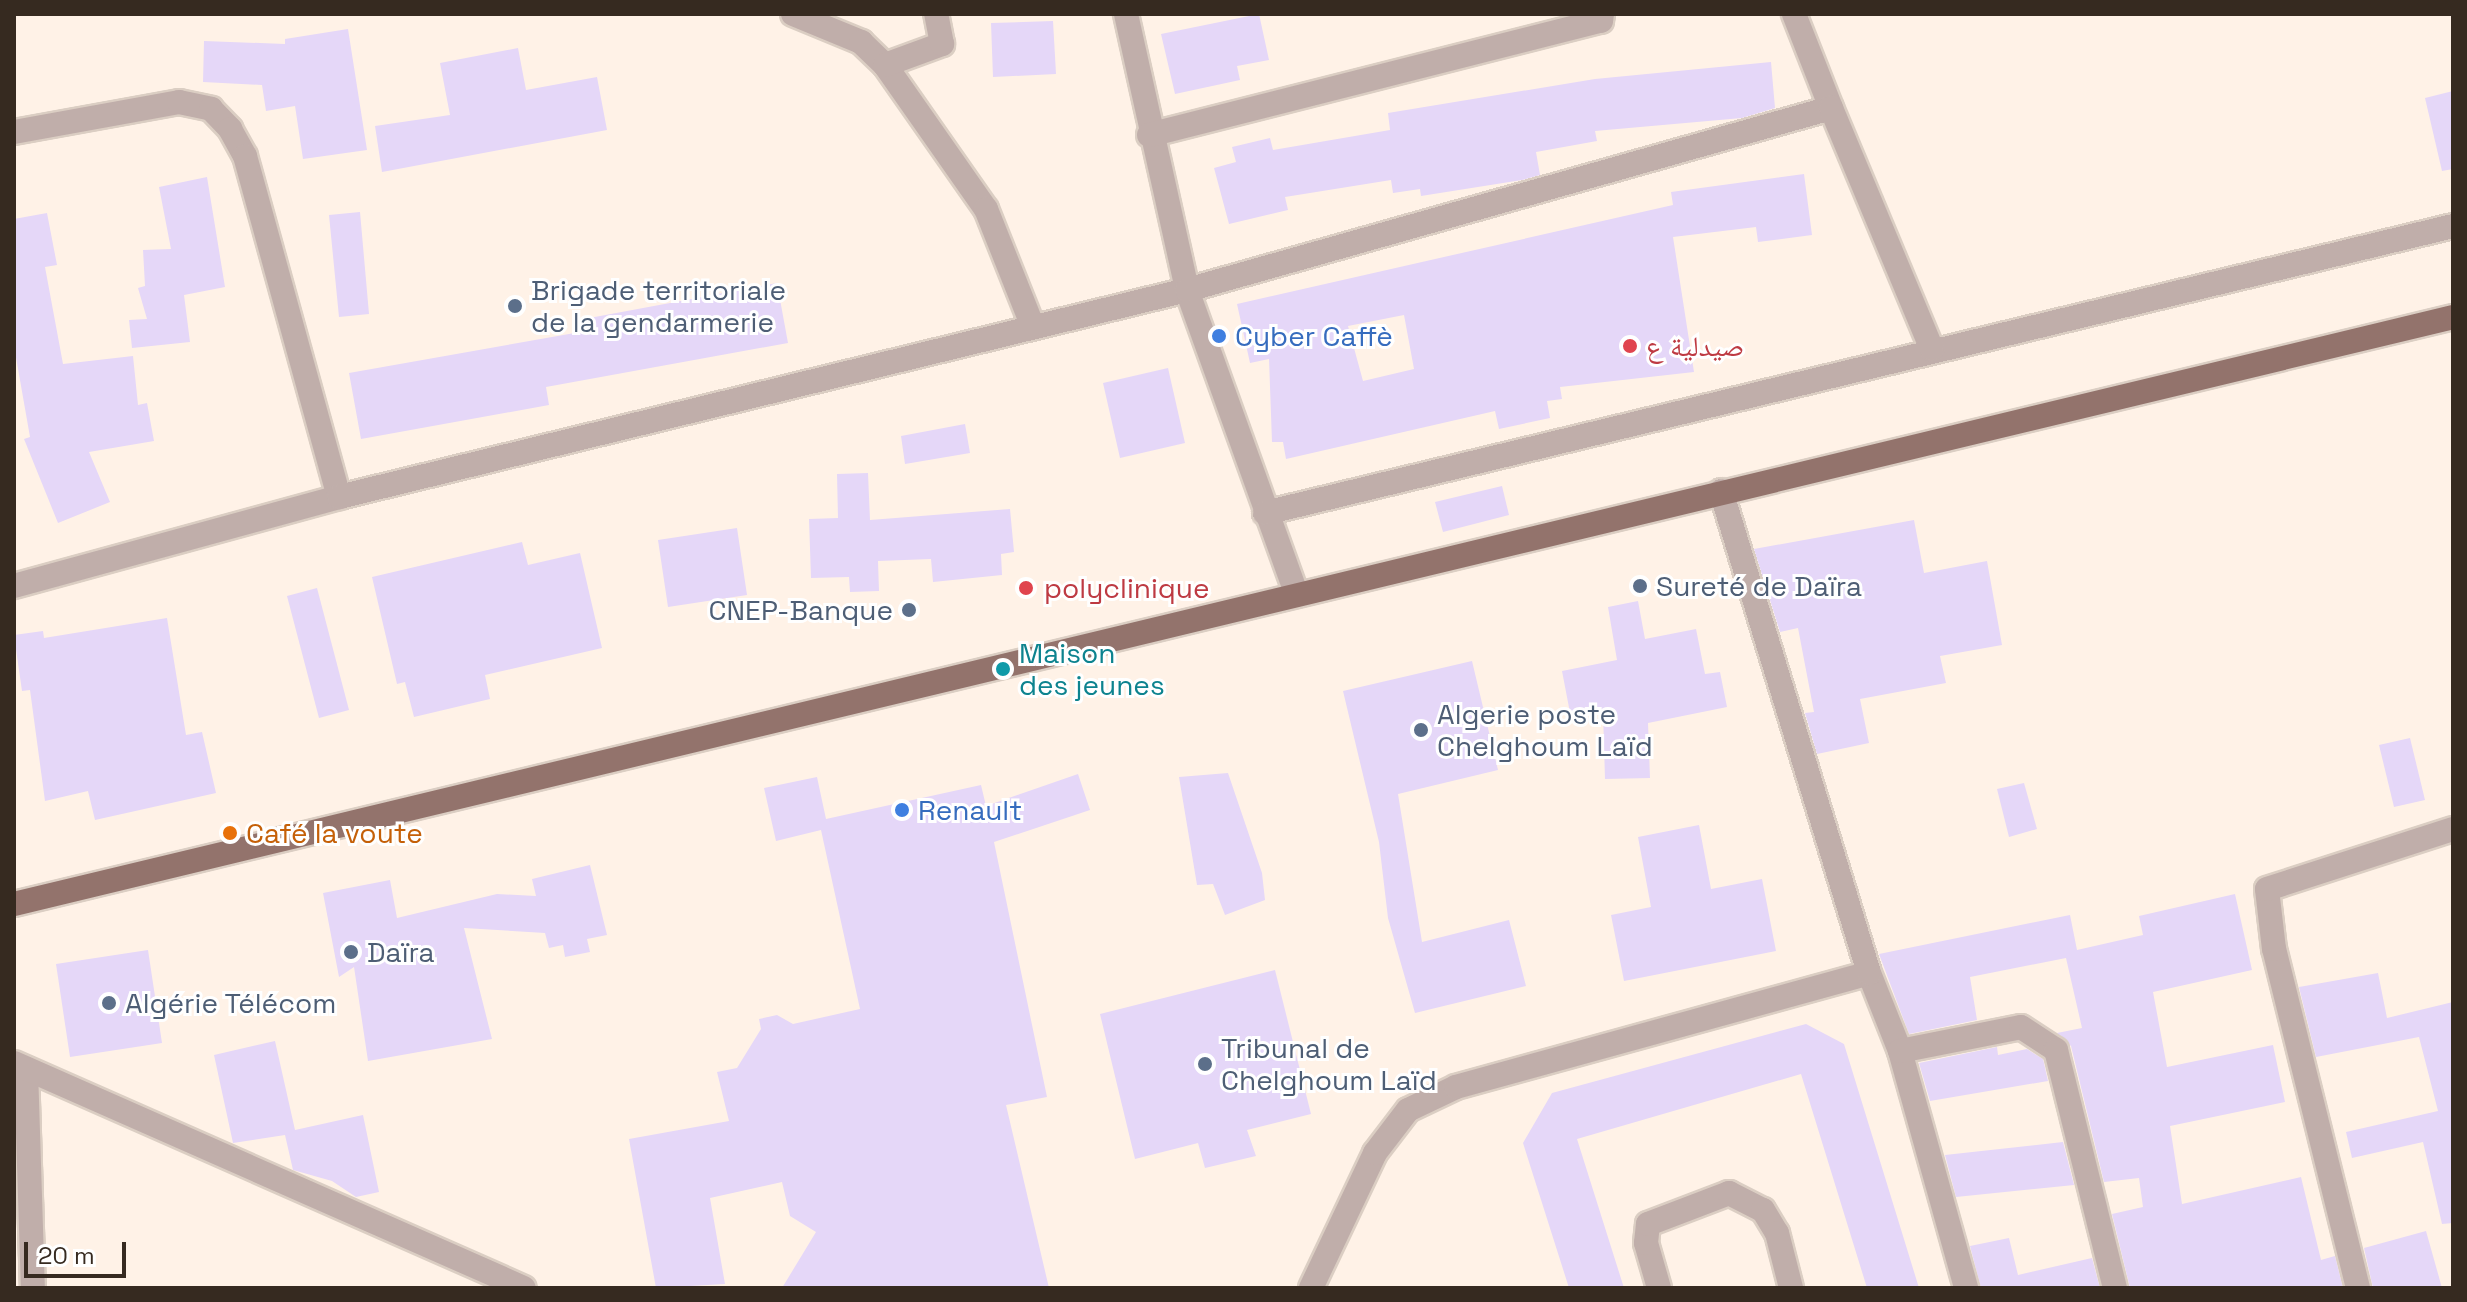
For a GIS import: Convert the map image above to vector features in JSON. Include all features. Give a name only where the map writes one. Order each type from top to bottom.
[{"type":"main road","points":[[14,904],[2453,317]]},
{"type":"street","points":[[793,14],[861,42],[885,65],[986,209],[1033,327]]},
{"type":"street","points":[[885,65],[942,44],[936,14]]},
{"type":"street","points":[[1126,14],[1149,135],[1187,290],[1296,593]]},
{"type":"street","points":[[1149,135],[1601,21],[1602,14]]},
{"type":"street","points":[[1794,14],[1932,349]]},
{"type":"street","points":[[14,132],[179,102],[211,109],[230,129],[245,156],[339,497]]},
{"type":"street","points":[[14,586],[339,497],[1187,290],[1831,108]]},
{"type":"street","points":[[1265,513],[1932,349],[2453,226]]},
{"type":"street","points":[[1721,491],[1869,973],[1900,1051],[1966,1288]]},
{"type":"street","points":[[2358,1288],[2274,949],[2267,889],[2453,829]]},
{"type":"street","points":[[1311,1288],[1375,1153],[1408,1110],[1456,1087],[1869,973]]},
{"type":"street","points":[[1900,1051],[2021,1027],[2056,1050],[2115,1288]]},
{"type":"street","points":[[33,1288],[20,1066],[524,1288]]},
{"type":"street","points":[[1659,1288],[1646,1243],[1648,1224],[1729,1193],[1763,1210],[1777,1233],[1791,1288]]},
{"type":"building","points":[[1259,14],[1269,60],[1237,66],[1240,80],[1175,94],[1161,34]]},
{"type":"building","points":[[1053,21],[1056,74],[993,77],[991,23]]},
{"type":"building","points":[[348,29],[367,150],[303,159],[295,106],[266,111],[262,85],[203,82],[204,41],[285,44],[285,39]]},
{"type":"building","points":[[518,48],[526,90],[597,77],[607,130],[382,172],[375,126],[450,115],[440,63]]},
{"type":"building","points":[[1771,62],[1775,108],[1742,118],[1595,131],[1597,141],[1536,152],[1540,175],[1522,180],[1421,196],[1420,189],[1393,193],[1391,180],[1285,197],[1288,210],[1229,224],[1214,168],[1236,162],[1232,147],[1270,138],[1273,150],[1390,130],[1388,113],[1595,79]]},
{"type":"building","points":[[2453,91],[2453,169],[2442,171],[2425,98]]},
{"type":"building","points":[[1804,174],[1812,235],[1758,242],[1756,227],[1673,237],[1694,372],[1560,387],[1562,399],[1547,401],[1550,418],[1499,429],[1495,411],[1286,459],[1283,442],[1272,442],[1269,359],[1250,363],[1237,304],[1673,205],[1671,192]],"holes":[[[1404,315],[1414,369],[1363,381],[1348,326]]]},
{"type":"building","points":[[207,177],[225,287],[184,295],[190,342],[132,348],[129,320],[147,319],[138,288],[145,286],[143,250],[171,249],[159,187]]},
{"type":"building","points":[[360,212],[369,314],[339,317],[329,215]]},
{"type":"building","points":[[47,213],[57,265],[45,267],[63,364],[133,356],[138,405],[147,403],[154,441],[89,452],[110,502],[58,523],[24,439],[30,437],[14,346],[14,219]]},
{"type":"building","points":[[777,283],[788,343],[546,387],[549,405],[361,439],[349,373],[586,331],[584,319]]},
{"type":"building","points":[[1168,368],[1185,443],[1120,458],[1103,383]]},
{"type":"building","points":[[965,424],[970,453],[905,464],[901,436]]},
{"type":"building","points":[[868,473],[870,520],[1010,509],[1014,552],[1001,554],[1002,575],[933,582],[931,559],[878,561],[879,591],[850,592],[849,577],[811,578],[809,519],[838,518],[837,474]]},
{"type":"building","points":[[1502,486],[1509,515],[1443,532],[1435,502]]},
{"type":"building","points":[[1914,520],[1924,573],[1987,561],[2002,645],[1940,656],[1946,683],[1860,699],[1869,743],[1817,754],[1805,713],[1814,712],[1798,628],[1780,632],[1754,549]]},
{"type":"building","points":[[737,528],[747,595],[668,607],[658,540]]},
{"type":"building","points":[[522,542],[528,565],[580,553],[602,648],[485,675],[490,699],[414,717],[405,682],[397,684],[372,577]]},
{"type":"building","points":[[317,588],[349,710],[319,718],[287,596]]},
{"type":"building","points":[[1638,601],[1645,639],[1696,629],[1705,674],[1720,672],[1727,707],[1648,723],[1650,778],[1605,779],[1603,712],[1571,718],[1562,671],[1617,660],[1608,607]]},
{"type":"building","points":[[167,618],[186,735],[202,732],[216,793],[95,820],[88,791],[45,801],[30,690],[22,691],[14,635],[43,631],[44,638]]},
{"type":"building","points":[[1472,661],[1498,770],[1398,794],[1422,942],[1509,920],[1526,986],[1415,1013],[1388,918],[1379,842],[1343,691]]},
{"type":"building","points":[[2410,738],[2425,800],[2394,807],[2379,745]]},
{"type":"building","points":[[1228,773],[1262,873],[1265,900],[1225,915],[1213,884],[1197,885],[1179,777]]},
{"type":"building","points":[[1078,774],[1090,810],[994,842],[1047,1097],[1006,1105],[1049,1288],[782,1288],[816,1232],[790,1216],[782,1182],[710,1198],[725,1284],[656,1288],[629,1139],[729,1121],[717,1072],[737,1068],[761,1029],[759,1019],[777,1015],[793,1024],[860,1009],[821,830],[776,841],[764,788],[817,777],[826,819],[981,785],[986,806]]},
{"type":"building","points":[[2024,783],[2037,829],[2009,837],[1997,789]]},
{"type":"building","points":[[1699,825],[1711,889],[1762,879],[1776,951],[1624,981],[1611,915],[1651,907],[1638,837]]},
{"type":"building","points":[[590,865],[607,935],[587,939],[590,952],[565,957],[563,945],[549,948],[545,933],[464,928],[492,1039],[368,1061],[354,967],[339,977],[323,893],[390,880],[397,918],[497,894],[536,896],[532,879]]},
{"type":"building","points":[[2235,894],[2252,970],[2153,992],[2167,1067],[2273,1045],[2285,1102],[2170,1126],[2182,1204],[2301,1177],[2321,1260],[2335,1256],[2343,1288],[2130,1288],[2112,1214],[2143,1207],[2139,1178],[2104,1182],[2071,1046],[2057,1033],[2082,1028],[2066,958],[1970,977],[1977,1020],[1909,1034],[1879,954],[2070,915],[2077,950],[2143,935],[2139,916]]},
{"type":"building","name":"Algérie Télécom","points":[[148,950],[162,1043],[70,1057],[56,964]]},
{"type":"building","name":"Tribunal de Chelghoum Laïd","points":[[1275,970],[1311,1114],[1247,1130],[1256,1156],[1205,1168],[1198,1143],[1135,1159],[1100,1014]]},
{"type":"building","points":[[2378,973],[2387,1018],[2453,1002],[2453,1223],[2442,1224],[2423,1142],[2352,1158],[2346,1132],[2438,1111],[2419,1037],[2316,1057],[2299,987]]},
{"type":"building","points":[[1806,1024],[1844,1044],[1919,1288],[1867,1288],[1801,1074],[1577,1139],[1624,1288],[1569,1288],[1523,1143],[1552,1093]]},
{"type":"building","points":[[275,1041],[295,1130],[363,1115],[379,1192],[356,1197],[332,1181],[293,1170],[285,1135],[233,1143],[214,1055]]},
{"type":"building","points":[[1997,1047],[1998,1055],[2027,1049],[2043,1059],[2048,1081],[1930,1101],[1919,1063]]},
{"type":"building","points":[[2063,1142],[2074,1185],[1956,1197],[1945,1155]]},
{"type":"building","points":[[2426,1231],[2442,1288],[2373,1288],[2364,1248]]},
{"type":"building","points":[[2009,1238],[2018,1275],[2092,1258],[2100,1288],[1981,1288],[1970,1246]]},
{"type":"place","name":"Brigade territoriale de la gendarmerie","points":[[515,306]]},
{"type":"place","name":"Cyber Caffè","points":[[1219,336]]},
{"type":"place","name":"صيدلية ع","points":[[1630,346]]},
{"type":"place","name":"Sureté de Daïra","points":[[1640,586]]},
{"type":"place","name":"polyclinique","points":[[1026,588]]},
{"type":"place","name":"CNEP-Banque","points":[[909,610]]},
{"type":"place","name":"Maison des jeunes","points":[[1003,669]]},
{"type":"place","name":"Algerie poste Chelghoum Laïd","points":[[1421,730]]},
{"type":"place","name":"Renault","points":[[902,810]]},
{"type":"place","name":"Café la voute","points":[[230,833]]},
{"type":"place","name":"Daïra","points":[[351,952]]},
{"type":"place","name":"Algérie Télécom","points":[[109,1003]]},
{"type":"place","name":"Tribunal de Chelghoum Laïd","points":[[1205,1064]]}]
